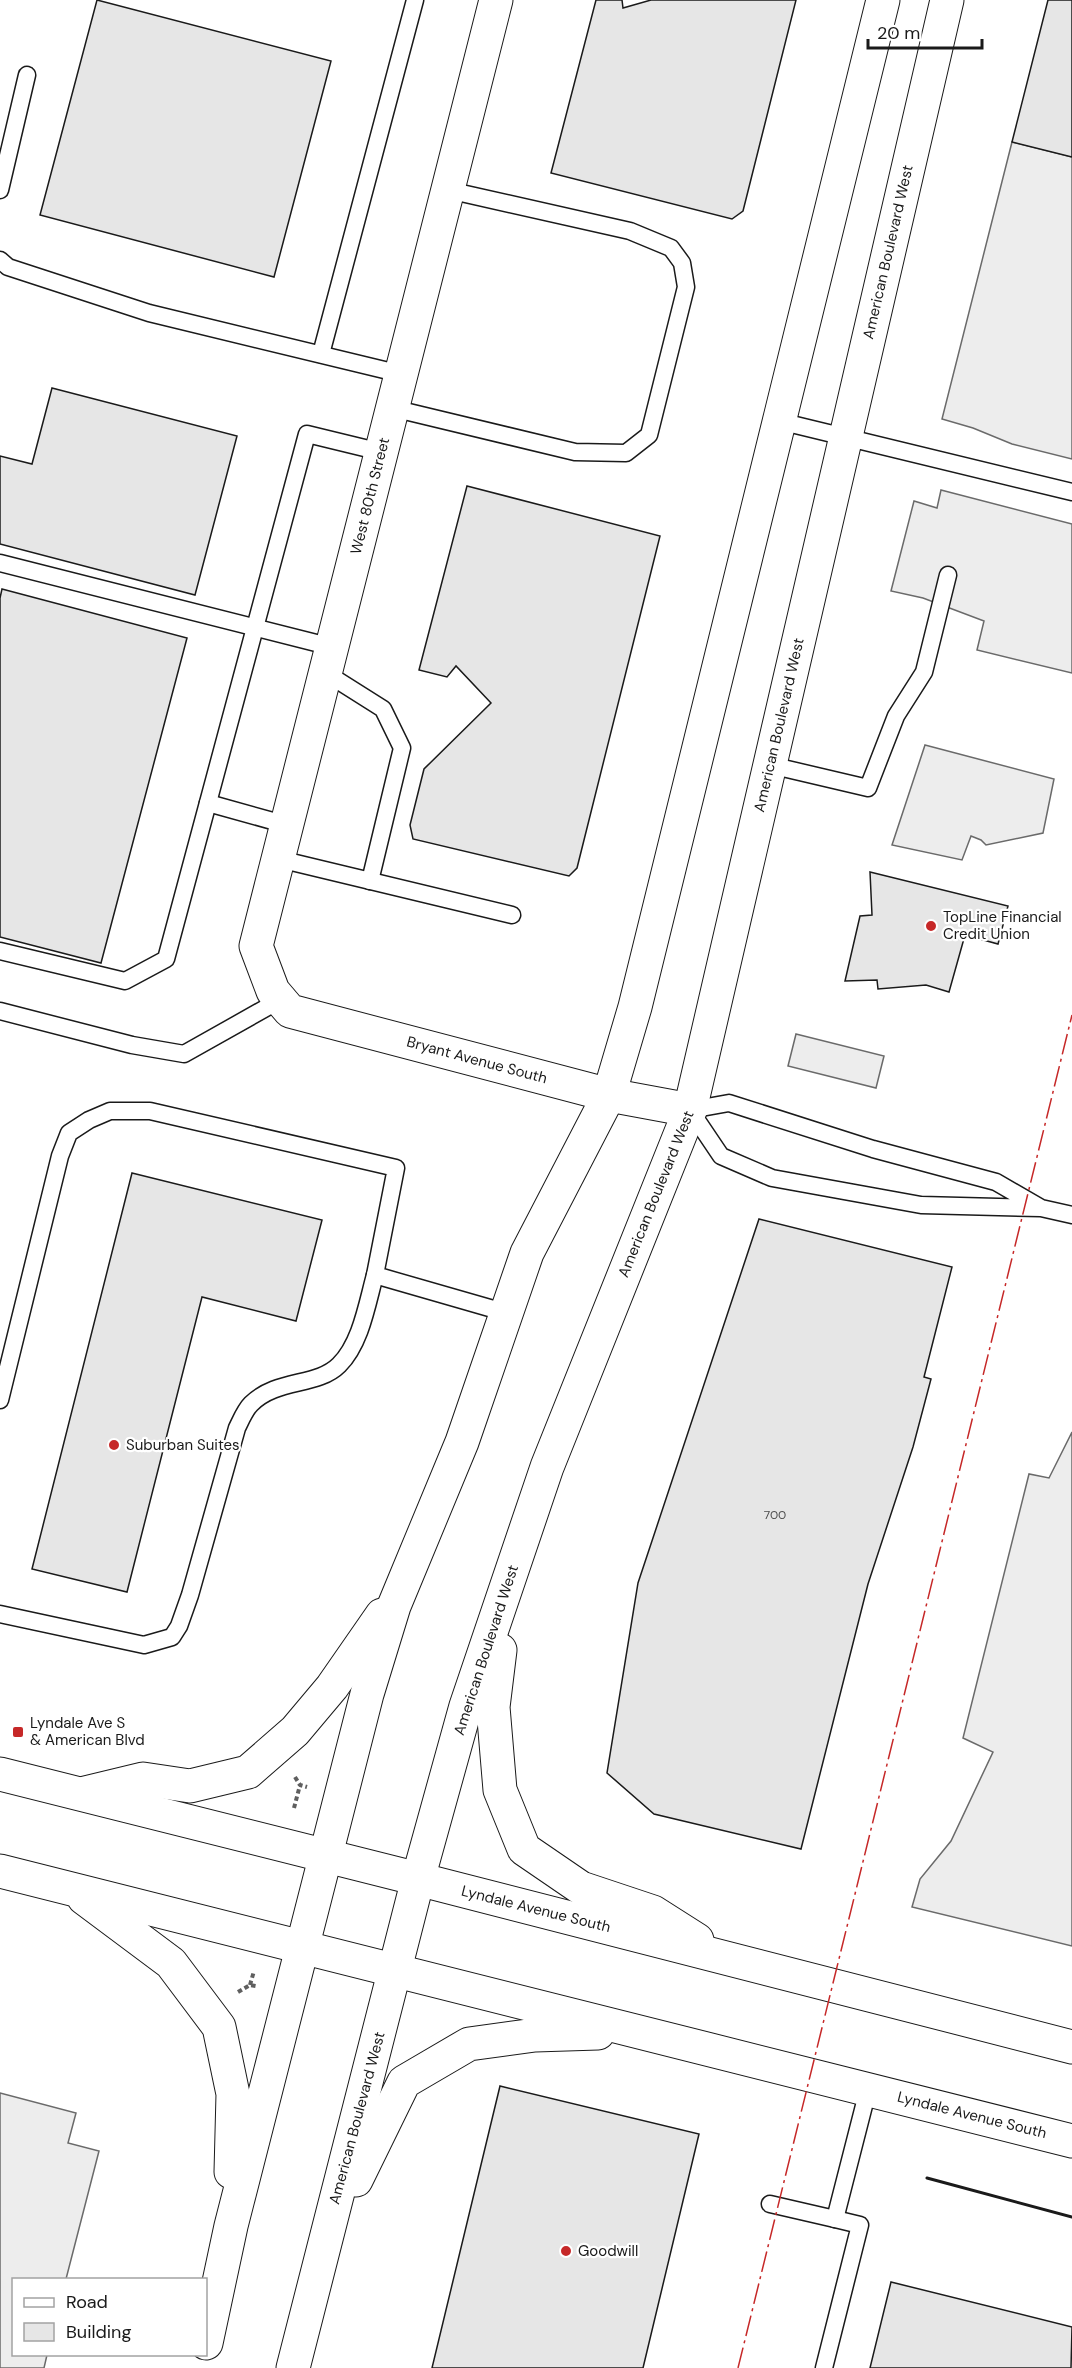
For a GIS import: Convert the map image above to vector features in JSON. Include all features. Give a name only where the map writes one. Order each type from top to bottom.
[{"type":"main road","name":"West 80th Street","points":[[277,996],[256,946],[496,0]]},
{"type":"main road","points":[[207,2338],[231,2226],[367,1694],[394,1606],[462,1442],[527,1253],[609,1095],[635,1007],[883,0]]},
{"type":"main road","name":"American Boulevard West","points":[[293,2368],[418,1879],[466,1706],[547,1467],[690,1110],[947,0]]},
{"type":"main road","name":"Bryant Avenue South","points":[[277,996],[290,1011],[609,1095],[690,1110]]},
{"type":"main road","points":[[81,1794],[143,1779],[190,1786],[248,1772],[303,1723],[332,1687],[405,1581]]},
{"type":"main road","points":[[508,1584],[493,1707],[500,1790],[524,1849],[581,1888],[653,1912],[724,1957]]},
{"type":"main road","name":"Lyndale Avenue South","points":[[0,1774],[326,1855],[1072,2047]]},
{"type":"main road","name":"Lyndale Avenue South","points":[[0,1871],[1072,2141]]},
{"type":"main road","points":[[73,1889],[171,1963],[219,2027],[233,2094],[231,2226]]},
{"type":"main road","points":[[323,2247],[404,2082],[469,2044],[535,2035],[638,2031]]},
{"type":"lane","points":[[321,354],[415,0]]},
{"type":"lane","points":[[0,190],[27,75]]},
{"type":"lane","points":[[392,408],[576,452],[626,453],[649,435],[686,287],[682,263],[671,248],[630,231],[448,190]]},
{"type":"lane","points":[[0,260],[8,267],[149,313],[401,374]]},
{"type":"lane","points":[[779,421],[1072,492]]},
{"type":"lane","points":[[0,951],[125,981],[166,959],[307,434],[381,452]]},
{"type":"lane","points":[[0,563],[256,628],[329,660],[383,709],[402,748],[370,881]]},
{"type":"lane","points":[[770,765],[867,788],[896,716],[924,672],[948,575]]},
{"type":"lane","points":[[208,804],[287,825]]},
{"type":"lane","points":[[279,858],[512,915]]},
{"type":"lane","points":[[0,1011],[132,1046],[184,1054],[277,996]]},
{"type":"lane","points":[[1041,1208],[996,1182],[873,1149],[729,1102],[690,1110],[721,1156],[772,1178],[921,1205],[1041,1208],[1072,1215]]},
{"type":"lane","points":[[0,1400],[60,1156],[69,1133],[89,1120],[110,1111],[150,1111],[396,1168],[375,1275],[355,1342],[339,1365],[323,1377],[293,1382],[274,1389],[251,1404],[237,1428],[190,1595],[179,1626],[172,1637],[144,1645],[0,1614]]},
{"type":"lane","points":[[375,1275],[507,1313]]},
{"type":"lane","points":[[835,2219],[868,2090]]},
{"type":"lane","points":[[770,2204],[860,2225],[824,2368]]},
{"type":"path","points":[[294,1776],[300,1785],[309,1787]]},
{"type":"path","points":[[294,1808],[300,1785]]},
{"type":"shaded area","points":[[1012,142],[1072,157],[1072,459],[1012,444],[973,428],[942,419]]},
{"type":"shaded area","points":[[941,490],[1072,524],[1072,673],[977,650],[984,621],[923,598],[891,591],[914,501],[937,508]]},
{"type":"shaded area","points":[[925,745],[1054,779],[1043,833],[986,845],[971,836],[962,860],[892,845]]},
{"type":"shaded area","points":[[796,1034],[884,1056],[876,1088],[788,1066]]},
{"type":"shaded area","points":[[1072,1432],[1072,1946],[912,1907],[920,1879],[951,1841],[993,1752],[963,1738],[1029,1474],[1049,1478]]},
{"type":"shaded area","points":[[0,2093],[76,2113],[68,2143],[99,2151],[66,2278],[12,2278],[12,2356],[47,2356],[44,2368],[0,2368]]},
{"type":"building","points":[[97,0],[331,61],[274,277],[40,215]]},
{"type":"building","points":[[596,0],[622,0],[623,8],[651,0],[796,0],[743,211],[732,219],[551,173]]},
{"type":"building","points":[[1048,0],[1072,0],[1072,157],[1012,142]]},
{"type":"building","points":[[52,388],[237,436],[195,595],[0,544],[0,456],[32,464]]},
{"type":"building","points":[[467,486],[660,536],[577,868],[569,876],[413,839],[410,825],[424,769],[491,703],[456,666],[447,677],[419,670]]},
{"type":"building","points":[[2,589],[187,638],[101,963],[0,937],[0,598]]},
{"type":"building","name":"TopLine Financial Credit Union","points":[[870,872],[1008,906],[998,944],[965,935],[949,992],[926,985],[878,989],[877,980],[845,981],[860,916],[872,915]]},
{"type":"building","name":"Suburban Suites","points":[[132,1173],[322,1220],[296,1321],[202,1297],[127,1592],[32,1569]]},
{"type":"building","points":[[759,1219],[952,1267],[924,1377],[931,1379],[913,1447],[868,1584],[801,1849],[654,1814],[607,1773],[638,1583]]},
{"type":"building","name":"Goodwill","points":[[500,2086],[699,2134],[643,2368],[432,2368]]},
{"type":"building","points":[[891,2282],[1072,2327],[1071,2368],[870,2368]]},
{"type":"wall","points":[[927,2178],[1072,2217]]},
{"type":"power","points":[[738,2368],[1072,1015]]},
{"type":"place","name":"TopLine Financial Credit Union","points":[[931,926]]},
{"type":"place","name":"Suburban Suites","points":[[114,1445]]},
{"type":"place","name":"Lyndale Ave S & American Blvd","points":[[18,1732]]},
{"type":"place","name":"Goodwill","points":[[566,2251]]}]
